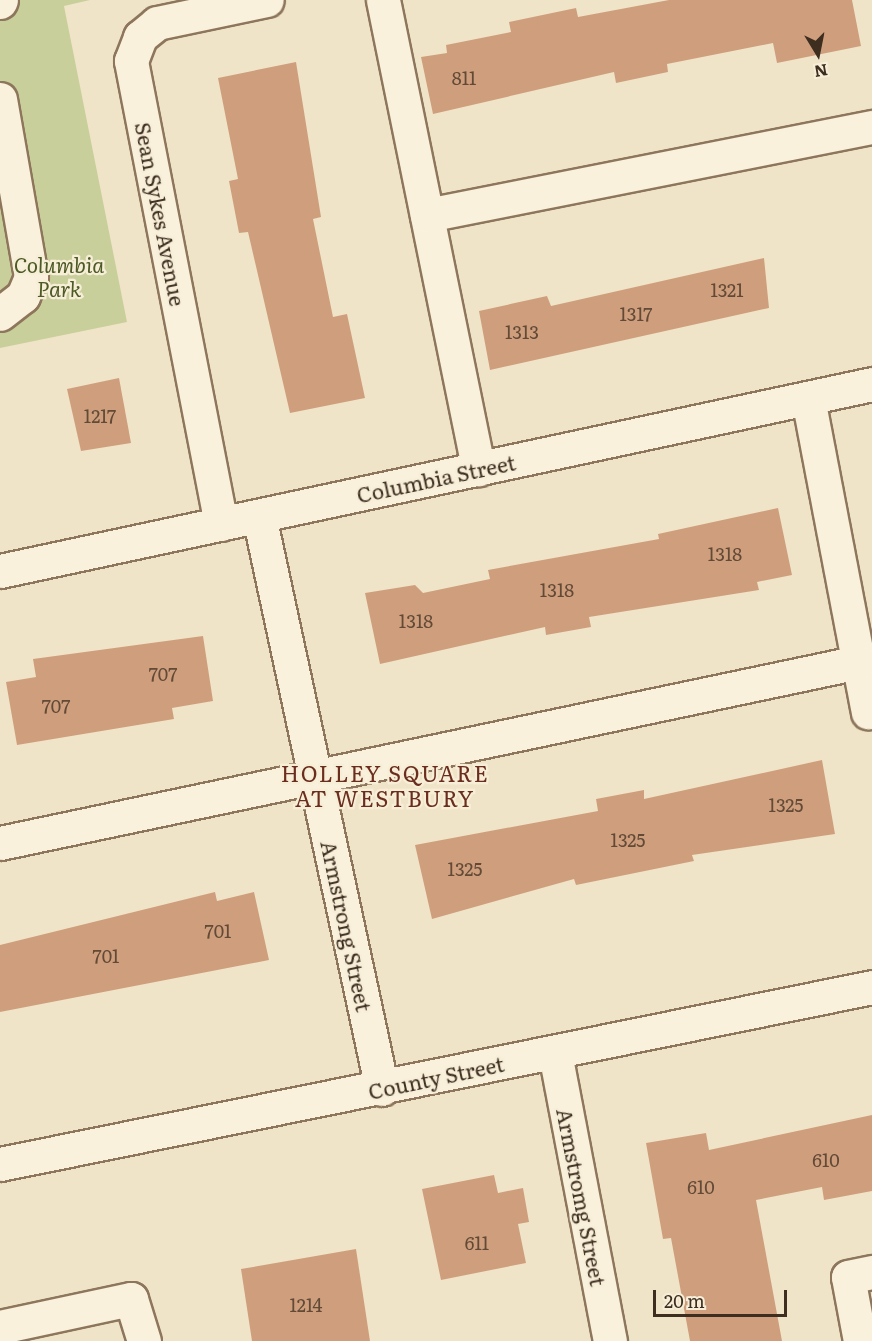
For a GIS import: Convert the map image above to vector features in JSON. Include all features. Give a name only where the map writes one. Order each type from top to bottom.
[{"type":"street","name":"Sean Sykes Avenue","points":[[221,524],[131,61],[140,37],[156,23],[267,0]]},
{"type":"street","points":[[383,0],[478,469]]},
{"type":"street","points":[[0,99],[31,277],[23,296],[0,314]]},
{"type":"street","points":[[427,215],[872,126]]},
{"type":"street","name":"Columbia Street","points":[[0,571],[872,384]]},
{"type":"street","points":[[808,398],[868,712]]},
{"type":"street","name":"Armstrong Street","points":[[259,516],[382,1089]]},
{"type":"street","points":[[0,843],[315,779],[859,662]]},
{"type":"street","name":"County Street","points":[[0,1164],[382,1089],[872,987]]},
{"type":"street","name":"Armstromg Street","points":[[555,1053],[610,1341]]},
{"type":"street","points":[[860,1341],[848,1277],[872,1272]]},
{"type":"street","points":[[0,1327],[131,1299],[144,1341]]},
{"type":"green space","name":"Columbia Park","points":[[0,0],[90,0],[64,6],[127,322],[0,348]]},
{"type":"building","points":[[669,0],[852,0],[861,46],[777,63],[773,43],[667,64],[668,72],[616,83],[614,72],[433,114],[421,57],[447,53],[446,45],[511,32],[509,22],[576,8],[578,17]]},
{"type":"building","points":[[296,62],[321,217],[313,219],[333,317],[347,314],[365,398],[290,413],[248,232],[239,233],[229,181],[238,179],[218,78]]},
{"type":"building","points":[[764,258],[769,308],[490,370],[479,311],[547,296],[551,306]]},
{"type":"building","points":[[119,378],[131,443],[81,451],[67,389]]},
{"type":"building","points":[[778,508],[792,575],[757,582],[759,590],[589,617],[591,627],[546,635],[545,627],[380,664],[365,593],[415,585],[423,593],[490,579],[488,570],[659,539],[658,534]]},
{"type":"building","points":[[203,636],[213,701],[172,708],[174,719],[17,745],[6,682],[36,677],[33,659]]},
{"type":"building","points":[[822,760],[835,834],[692,855],[694,861],[576,885],[574,879],[432,919],[415,845],[598,811],[596,799],[644,790],[644,799]]},
{"type":"building","points":[[215,892],[217,901],[254,892],[269,960],[0,1012],[0,945]]},
{"type":"building","points":[[872,1115],[872,1191],[824,1200],[822,1187],[756,1200],[782,1341],[690,1341],[671,1238],[663,1239],[646,1143],[706,1133],[709,1150]]},
{"type":"building","points":[[494,1175],[498,1193],[523,1188],[529,1222],[518,1224],[526,1263],[441,1280],[422,1189]]},
{"type":"building","points":[[356,1249],[370,1341],[252,1341],[241,1269]]},
{"type":"district","name":"HOLLEY SQUARE AT WESTBURY","points":[[385,784]]}]
